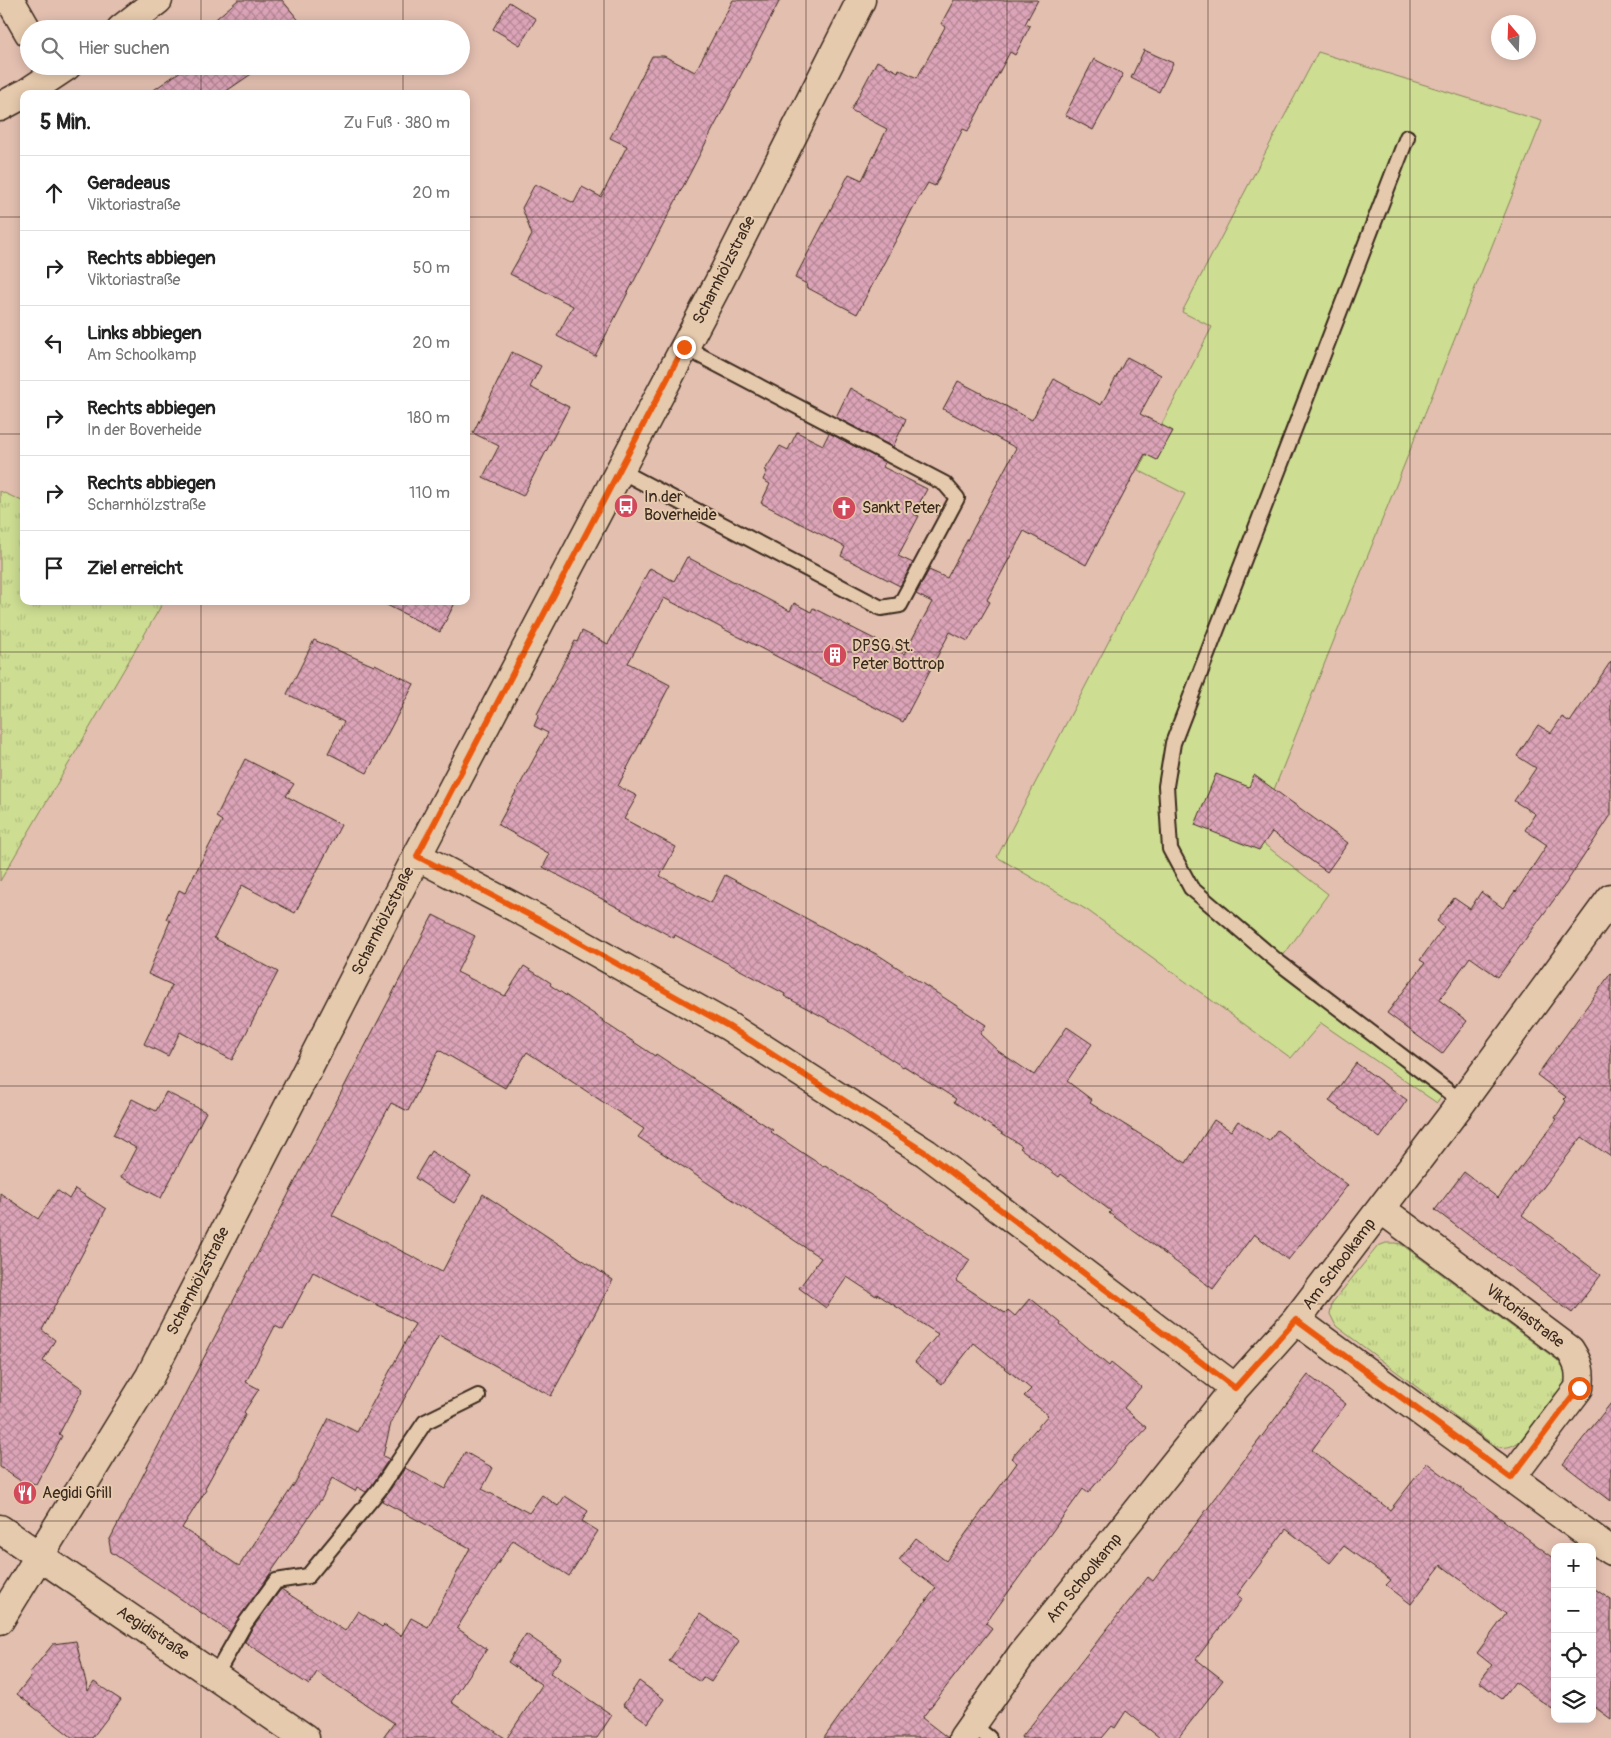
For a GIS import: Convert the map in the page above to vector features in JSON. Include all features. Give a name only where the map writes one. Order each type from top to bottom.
[{"type":"street","points":[[10,0],[22,20]]},
{"type":"street","points":[[132,20],[158,0]]},
{"type":"street","name":"Scharnhölzstraße","points":[[0,1620],[150,1376],[417,856],[720,280],[862,0]]},
{"type":"street","points":[[29,90],[48,75]]},
{"type":"street","points":[[0,107],[20,96]]},
{"type":"street","points":[[417,856],[539,920],[728,1026],[926,1153],[1235,1388]]},
{"type":"street","name":"Am Schoolkamp","points":[[975,1734],[1022,1654],[1235,1388],[1296,1320],[1462,1102],[1611,898]]},
{"type":"street","name":"Viktoriastraße","points":[[1381,1209],[1570,1350],[1577,1362],[1581,1376],[1579,1388],[1511,1478]]},
{"type":"street","points":[[1296,1320],[1611,1551]]},
{"type":"street","name":"Aegidistraße","points":[[0,1529],[305,1738]]},
{"type":"lane","points":[[1407,137],[1173,743],[1166,786],[1170,849],[1191,888],[1277,961],[1462,1102]]},
{"type":"lane","points":[[619,470],[881,608],[900,605],[957,498],[945,484],[684,347]]},
{"type":"lane","points":[[215,1676],[244,1625],[276,1581],[308,1576],[379,1490],[425,1422],[478,1396]]},
{"type":"green space","points":[[1318,52],[1542,121],[1255,837],[1328,894],[1280,960],[1449,1085],[1437,1103],[1321,1023],[1291,1058],[1087,910],[997,857],[1185,494],[1138,470],[1212,327],[1182,312]]},
{"type":"green space","points":[[0,491],[20,500],[20,605],[162,605],[0,881]]},
{"type":"green space","points":[[1386,1243],[1401,1244],[1557,1360],[1563,1367],[1567,1381],[1517,1443],[1505,1447],[1495,1446],[1336,1326],[1330,1314],[1332,1303],[1378,1246]]},
{"type":"building","points":[[238,0],[282,0],[299,20],[215,20]]},
{"type":"building","points":[[733,0],[780,0],[595,356],[557,336],[573,306],[510,274],[532,235],[522,208],[535,184],[574,203],[582,187],[601,197],[627,146],[610,138],[652,56],[664,56],[695,72]]},
{"type":"building","points":[[954,0],[1038,0],[1025,24],[1030,26],[1015,55],[1010,52],[968,131],[963,129],[935,186],[928,183],[857,314],[806,287],[807,284],[795,278],[849,174],[862,180],[887,129],[851,110],[877,61],[898,72],[899,69],[917,78],[945,27],[941,24]]},
{"type":"building","points":[[509,2],[536,19],[520,45],[493,29]]},
{"type":"building","points":[[1144,50],[1173,63],[1159,92],[1131,78]]},
{"type":"building","points":[[1094,59],[1123,74],[1093,130],[1065,115]]},
{"type":"building","points":[[175,75],[250,75],[228,90],[154,90]]},
{"type":"building","points":[[512,352],[541,366],[530,387],[569,407],[523,496],[483,477],[499,446],[473,433]]},
{"type":"building","points":[[1127,357],[1161,375],[1140,414],[1173,431],[1157,460],[1145,454],[1086,565],[1024,531],[987,600],[990,602],[968,641],[950,632],[903,722],[664,598],[628,663],[670,685],[618,786],[637,796],[624,819],[676,847],[660,876],[711,903],[725,875],[880,956],[986,1025],[980,1034],[998,1051],[1034,1075],[1067,1027],[1092,1044],[1067,1081],[1092,1100],[1090,1103],[1186,1163],[1214,1120],[1231,1131],[1238,1121],[1269,1141],[1277,1130],[1348,1185],[1288,1260],[1254,1234],[1213,1289],[1109,1213],[1111,1211],[1061,1174],[1059,1177],[1020,1148],[1022,1146],[954,1102],[956,1099],[840,1026],[784,996],[785,994],[675,935],[674,938],[543,867],[550,854],[498,825],[548,733],[534,726],[539,715],[537,714],[575,641],[577,642],[582,631],[608,644],[650,568],[674,581],[687,557],[790,611],[794,603],[811,612],[813,608],[904,654],[932,602],[916,594],[929,570],[947,578],[1016,448],[943,409],[958,381],[1032,420],[1054,379],[1101,405]]},
{"type":"building","points":[[850,388],[906,419],[893,447],[836,417]]},
{"type":"building","name":"Sankt Peter","points":[[797,432],[823,445],[829,433],[885,462],[883,467],[927,489],[914,514],[919,516],[898,556],[913,563],[900,586],[841,556],[845,547],[761,503],[770,484],[763,480],[767,471],[765,470],[780,446],[788,450]]},
{"type":"building","points":[[387,605],[454,605],[440,632]]},
{"type":"building","points":[[314,640],[374,666],[375,664],[414,684],[367,773],[328,753],[344,722],[287,694]]},
{"type":"building","points":[[1611,661],[1611,815],[1566,883],[1498,977],[1470,957],[1439,1000],[1467,1021],[1442,1054],[1387,1013],[1425,963],[1420,960],[1444,927],[1437,921],[1454,898],[1470,909],[1481,892],[1503,908],[1547,845],[1525,830],[1535,814],[1514,801],[1536,768],[1517,756],[1538,725],[1551,733],[1562,717],[1570,722]]},
{"type":"building","points":[[245,759],[294,784],[286,796],[341,825],[295,913],[242,885],[214,938],[278,972],[232,1060],[180,1032],[168,1056],[144,1044],[172,985],[148,974],[170,921],[166,919],[179,890],[185,893],[222,821],[216,817]]},
{"type":"building","points":[[1216,774],[1249,787],[1254,775],[1348,843],[1327,872],[1272,832],[1259,850],[1195,825]]},
{"type":"building","points":[[433,915],[475,936],[457,972],[505,996],[524,966],[655,1056],[656,1054],[773,1130],[771,1132],[824,1167],[825,1165],[970,1260],[956,1281],[1005,1313],[1008,1310],[1015,1316],[1030,1298],[1109,1366],[1111,1363],[1141,1387],[1124,1408],[1147,1428],[1131,1443],[1088,1493],[1083,1489],[986,1623],[992,1628],[922,1718],[948,1738],[824,1738],[936,1588],[899,1560],[916,1538],[946,1561],[1017,1463],[1011,1458],[1048,1415],[1024,1396],[1031,1389],[974,1343],[942,1384],[915,1362],[938,1334],[877,1294],[876,1296],[847,1277],[826,1308],[799,1288],[821,1258],[638,1137],[644,1129],[527,1052],[505,1088],[439,1050],[408,1111],[391,1103],[332,1215],[442,1272],[483,1194],[613,1280],[551,1396],[439,1335],[391,1423],[383,1456],[389,1459],[372,1485],[366,1492],[357,1487],[355,1491],[332,1478],[322,1498],[230,1632],[111,1552],[109,1541]],"holes":[[[313,1272],[415,1324],[357,1432],[329,1418],[295,1483],[239,1566],[182,1528],[206,1490],[205,1488],[246,1414],[244,1412],[259,1389],[246,1382],[275,1326],[283,1330]]]},
{"type":"building","points":[[1611,973],[1611,1157],[1582,1137],[1522,1215],[1601,1275],[1572,1313],[1435,1210],[1464,1172],[1498,1198],[1557,1119],[1555,1118],[1566,1101],[1564,1099],[1566,1097],[1537,1075]]},
{"type":"building","points":[[1356,1063],[1407,1100],[1380,1138],[1329,1101]]},
{"type":"building","points":[[166,1092],[206,1112],[161,1198],[121,1177],[136,1148],[113,1135],[132,1099],[156,1111]]},
{"type":"building","points":[[431,1151],[471,1176],[454,1203],[415,1178]]},
{"type":"building","points":[[75,1189],[106,1209],[42,1330],[55,1340],[43,1361],[83,1389],[59,1434],[62,1436],[36,1484],[22,1482],[0,1467],[0,1193],[38,1219],[57,1190],[69,1199]]},
{"type":"building","points":[[1308,1375],[1346,1404],[1312,1450],[1390,1510],[1427,1463],[1551,1556],[1551,1708],[1515,1682],[1502,1699],[1479,1682],[1492,1665],[1477,1653],[1506,1614],[1441,1565],[1411,1604],[1386,1585],[1391,1580],[1344,1546],[1330,1563],[1286,1529],[1237,1595],[1242,1599],[1196,1659],[1223,1680],[1178,1738],[1160,1738],[1126,1711],[1115,1728],[1112,1726],[1102,1738],[1021,1738],[1148,1577],[1153,1581]]},
{"type":"building","points":[[1611,1403],[1611,1501],[1563,1464]]},
{"type":"building","points":[[465,1452],[493,1468],[482,1489],[529,1513],[542,1495],[558,1506],[565,1496],[588,1511],[582,1521],[598,1531],[569,1576],[513,1540],[457,1628],[487,1649],[451,1702],[505,1738],[383,1738],[394,1723],[317,1672],[309,1685],[245,1642],[251,1630],[281,1589],[345,1631],[358,1611],[382,1627],[384,1625],[401,1636],[411,1618],[428,1627],[470,1548],[382,1501],[405,1468],[445,1489]]},
{"type":"building","points":[[1596,1590],[1611,1600],[1611,1719],[1596,1708]]},
{"type":"building","points":[[700,1614],[739,1641],[711,1682],[703,1677],[700,1682],[669,1661]]},
{"type":"building","points":[[526,1634],[561,1658],[550,1673],[612,1715],[597,1738],[507,1738],[542,1685],[508,1662]]},
{"type":"building","points":[[76,1641],[88,1691],[94,1682],[121,1700],[92,1738],[73,1738],[17,1694],[31,1676],[29,1674],[53,1644]]},
{"type":"building","points":[[639,1681],[664,1699],[648,1723],[623,1705]]},
{"type":"place","name":"In der Boverheide","points":[[626,506]]},
{"type":"place","name":"Sankt Peter","points":[[844,508]]},
{"type":"place","name":"DPSG St. Peter Bottrop","points":[[835,655]]},
{"type":"place","name":"Aegidi Grill","points":[[25,1493]]},
{"type":"route","points":[[684,347],[417,856],[539,920],[728,1026],[926,1153],[1235,1388],[1296,1320],[1511,1478],[1579,1388]]}]
